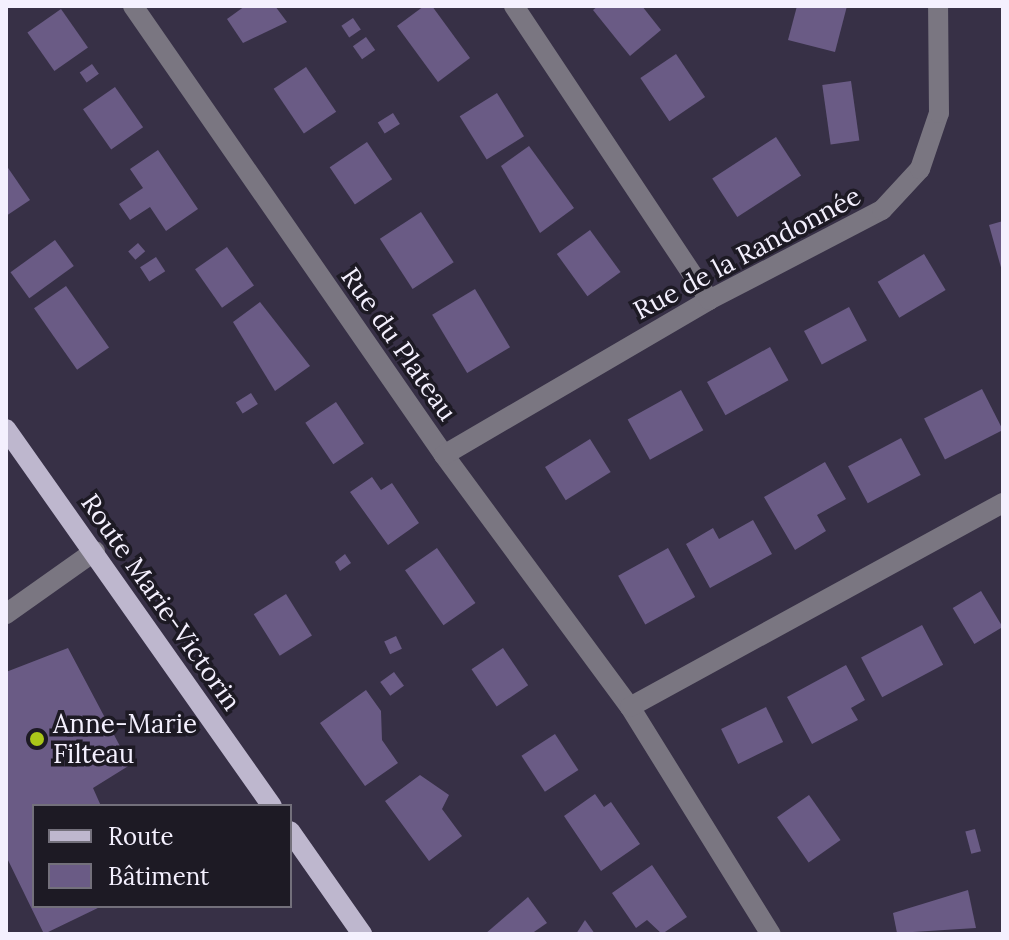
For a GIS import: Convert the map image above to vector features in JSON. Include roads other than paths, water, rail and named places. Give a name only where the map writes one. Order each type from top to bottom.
[{"type":"main road","name":"Route Marie-Victorin","points":[[6,429],[271,804]]},
{"type":"main road","points":[[292,834],[362,934]]},
{"type":"street","name":"Rue du Plateau","points":[[133,6],[444,455],[630,707],[771,934]]},
{"type":"street","points":[[514,6],[709,300]]},
{"type":"street","name":"Rue de la Randonnée","points":[[444,455],[709,300],[882,210],[920,169],[939,113],[938,6]]},
{"type":"street","points":[[630,707],[1003,503]]},
{"type":"street","points":[[6,614],[95,551]]},
{"type":"place","name":"Anne-Marie Filteau","points":[[37,739]]}]
